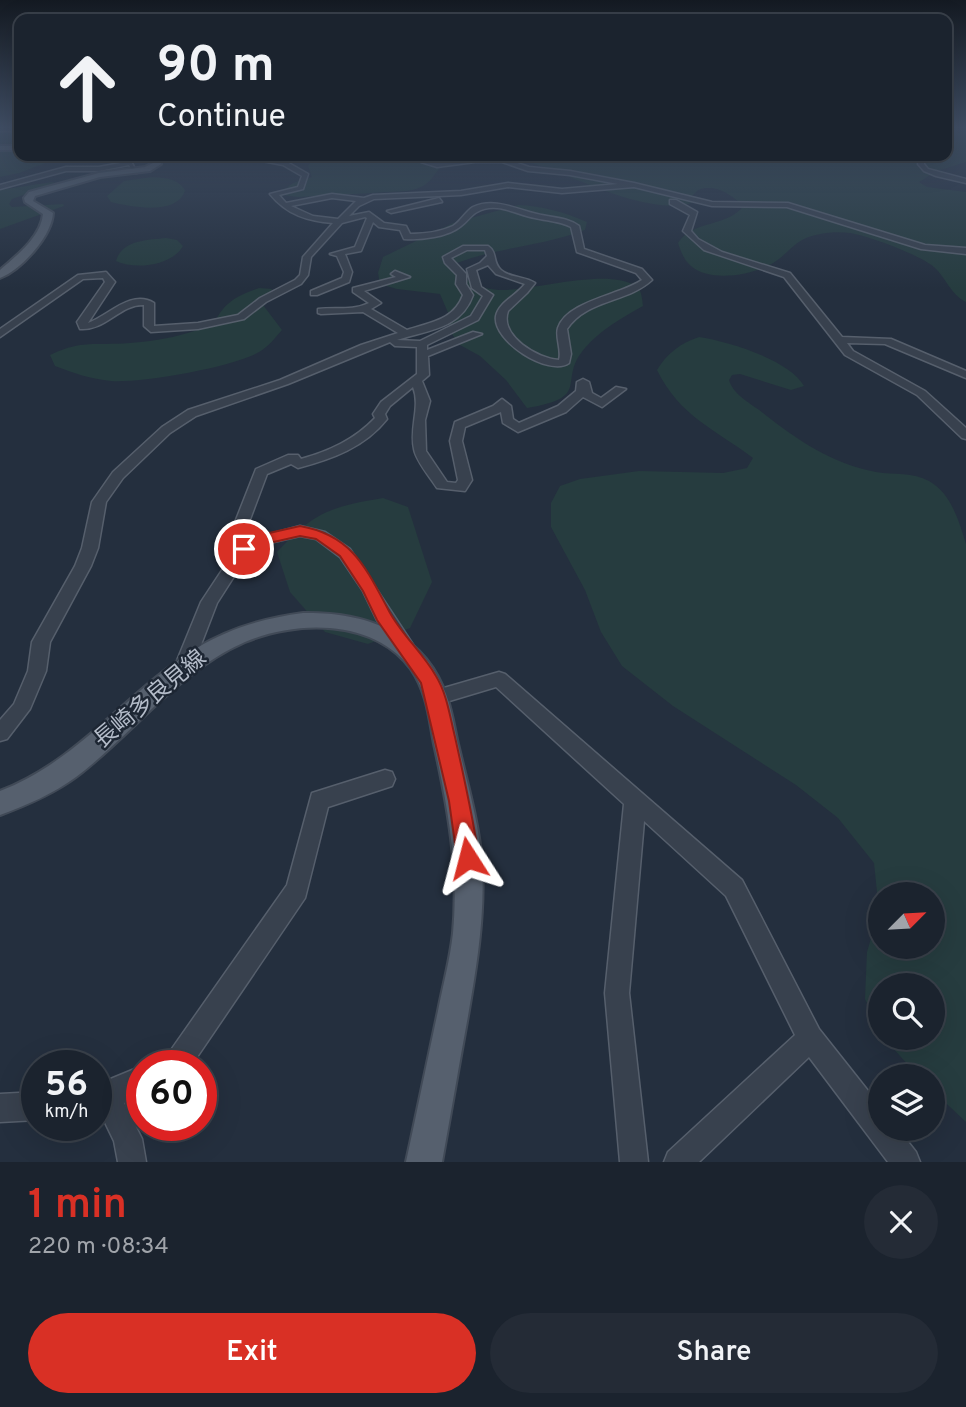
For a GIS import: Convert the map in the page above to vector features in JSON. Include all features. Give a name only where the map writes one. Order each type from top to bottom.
[{"type":"main road","points":[[0,275],[21,257],[48,223],[48,214],[29,202],[28,198],[32,194],[77,181]]},
{"type":"main road","name":"長崎多良見線","points":[[0,803],[40,785],[83,756],[118,730],[183,668],[237,637],[294,621],[325,620],[377,632],[410,654],[429,680],[436,697],[459,801],[468,858],[468,926],[424,1162]]},
{"type":"street","points":[[0,733],[21,709],[37,671],[41,642],[83,566],[90,548],[99,502],[118,475],[177,420],[284,382],[365,347],[452,318],[465,305],[468,295],[461,284],[462,274],[447,257],[475,246],[488,248],[498,273],[530,283],[526,291],[500,316],[502,327],[526,351],[554,365],[564,363],[566,354],[562,329],[572,314],[628,292],[647,280],[639,271],[580,250],[575,226],[570,223],[534,216],[509,207],[476,209],[456,227],[415,237],[407,237],[403,228],[382,225],[369,215],[341,221],[315,220],[292,212],[274,194],[301,188],[304,181]]},
{"type":"street","points":[[614,181],[726,206],[788,205],[876,231],[906,243],[966,251]]},
{"type":"street","points":[[0,334],[69,284],[81,277],[97,275],[106,275],[110,282],[82,322],[84,327],[100,323],[126,305],[143,301],[149,303],[151,329],[226,322],[241,317],[263,300],[298,282],[305,271],[307,257],[356,204],[364,200],[389,195],[461,194],[508,185],[575,191],[634,185]]},
{"type":"street","points":[[285,205],[346,196],[376,187]]},
{"type":"street","points":[[663,193],[673,203],[694,214],[687,231],[695,240],[719,252],[787,275],[849,353],[921,393],[966,435]]},
{"type":"street","points":[[391,211],[439,201],[441,194]]},
{"type":"street","points":[[314,293],[346,280],[348,272],[337,253],[358,249],[375,204],[387,199],[389,195]]},
{"type":"street","points":[[346,196],[364,200]]},
{"type":"street","points":[[365,347],[405,341],[422,344],[475,318],[488,295],[477,288],[471,269],[484,265],[487,258],[493,257]]},
{"type":"street","points":[[321,312],[347,313],[366,310],[376,303],[356,290],[406,277],[396,274]]},
{"type":"street","points":[[366,310],[407,334]]},
{"type":"street","points":[[421,357],[442,346],[477,334]]},
{"type":"street","points":[[839,340],[887,341],[966,375]]},
{"type":"street","points":[[244,549],[239,530],[261,472],[293,457],[298,464],[341,451],[375,427],[381,419],[379,414],[385,404],[423,375],[422,344]]},
{"type":"street","points":[[416,380],[425,401],[419,420],[420,451],[442,485],[460,488],[465,480],[456,441],[459,425],[497,409],[502,402],[507,409],[507,420],[518,428],[535,423],[540,417],[562,409],[582,392],[583,382],[587,395],[602,402],[620,388]]},
{"type":"street","points":[[183,668],[209,602],[244,549],[261,540],[300,531],[320,535],[332,541],[345,553],[370,589],[383,616],[410,654]]},
{"type":"street","points":[[436,697],[499,679],[734,888],[810,1038],[906,1162]]},
{"type":"street","points":[[186,1050],[296,890],[319,800],[384,779]]},
{"type":"street","points":[[634,1162],[617,993],[635,802]]},
{"type":"street","points":[[678,1162],[810,1038]]},
{"type":"street","points":[[0,1108],[21,1106]]},
{"type":"street","points":[[112,1115],[128,1139],[132,1162]]},
{"type":"green space","points":[[124,181],[174,181],[185,190],[181,198],[173,204],[153,208],[111,202],[107,196]]},
{"type":"green space","points":[[429,181],[407,191],[298,197],[283,195],[281,192],[293,183]]},
{"type":"green space","points":[[580,181],[920,181],[927,187],[966,192],[966,302],[956,295],[927,262],[894,247],[850,233],[825,233],[807,238],[798,242],[777,261],[744,274],[720,276],[699,271],[686,261],[678,243],[699,227],[734,215],[742,205],[727,193],[710,188],[698,190],[692,196],[694,202],[675,206],[654,204],[608,192]]},
{"type":"green space","points":[[57,183],[12,199],[9,204],[12,207],[64,206],[0,229],[0,190]]},
{"type":"green space","points":[[518,205],[545,208],[570,215],[587,222],[585,230],[457,263],[454,271],[475,284],[499,290],[589,279],[623,281],[638,288],[643,306],[591,341],[577,360],[567,393],[548,404],[527,408],[506,380],[480,356],[460,345],[449,330],[449,315],[440,294],[397,289],[380,284],[378,273],[383,257],[453,223]]},
{"type":"green space","points":[[166,238],[177,240],[183,246],[171,258],[143,265],[116,261],[129,245]]},
{"type":"green space","points":[[259,288],[272,289],[263,305],[282,330],[262,350],[247,358],[164,377],[111,381],[55,366],[50,355],[80,345],[141,342],[194,331],[214,324],[222,310],[232,301]]},
{"type":"green space","points":[[699,337],[741,347],[786,368],[804,386],[791,390],[740,374],[732,375],[729,380],[743,399],[816,450],[860,468],[923,478],[944,493],[954,509],[966,544],[966,1122],[945,1102],[945,1064],[907,1064],[895,1050],[945,1050],[945,973],[868,973],[868,1005],[865,999],[868,949],[868,959],[945,959],[945,882],[876,882],[874,863],[838,818],[796,785],[673,706],[622,666],[601,632],[585,590],[551,527],[551,503],[560,486],[580,479],[639,471],[723,473],[747,468],[753,458],[687,411],[676,400],[657,370],[680,346]]},
{"type":"green space","points":[[383,498],[408,507],[432,582],[410,628],[368,644],[325,632],[290,592],[277,552],[302,528],[324,513]]},
{"type":"route","points":[[244,549],[261,540],[300,531],[320,535],[332,541],[345,553],[370,589],[383,616],[429,680],[436,697],[459,801],[468,858]]}]
